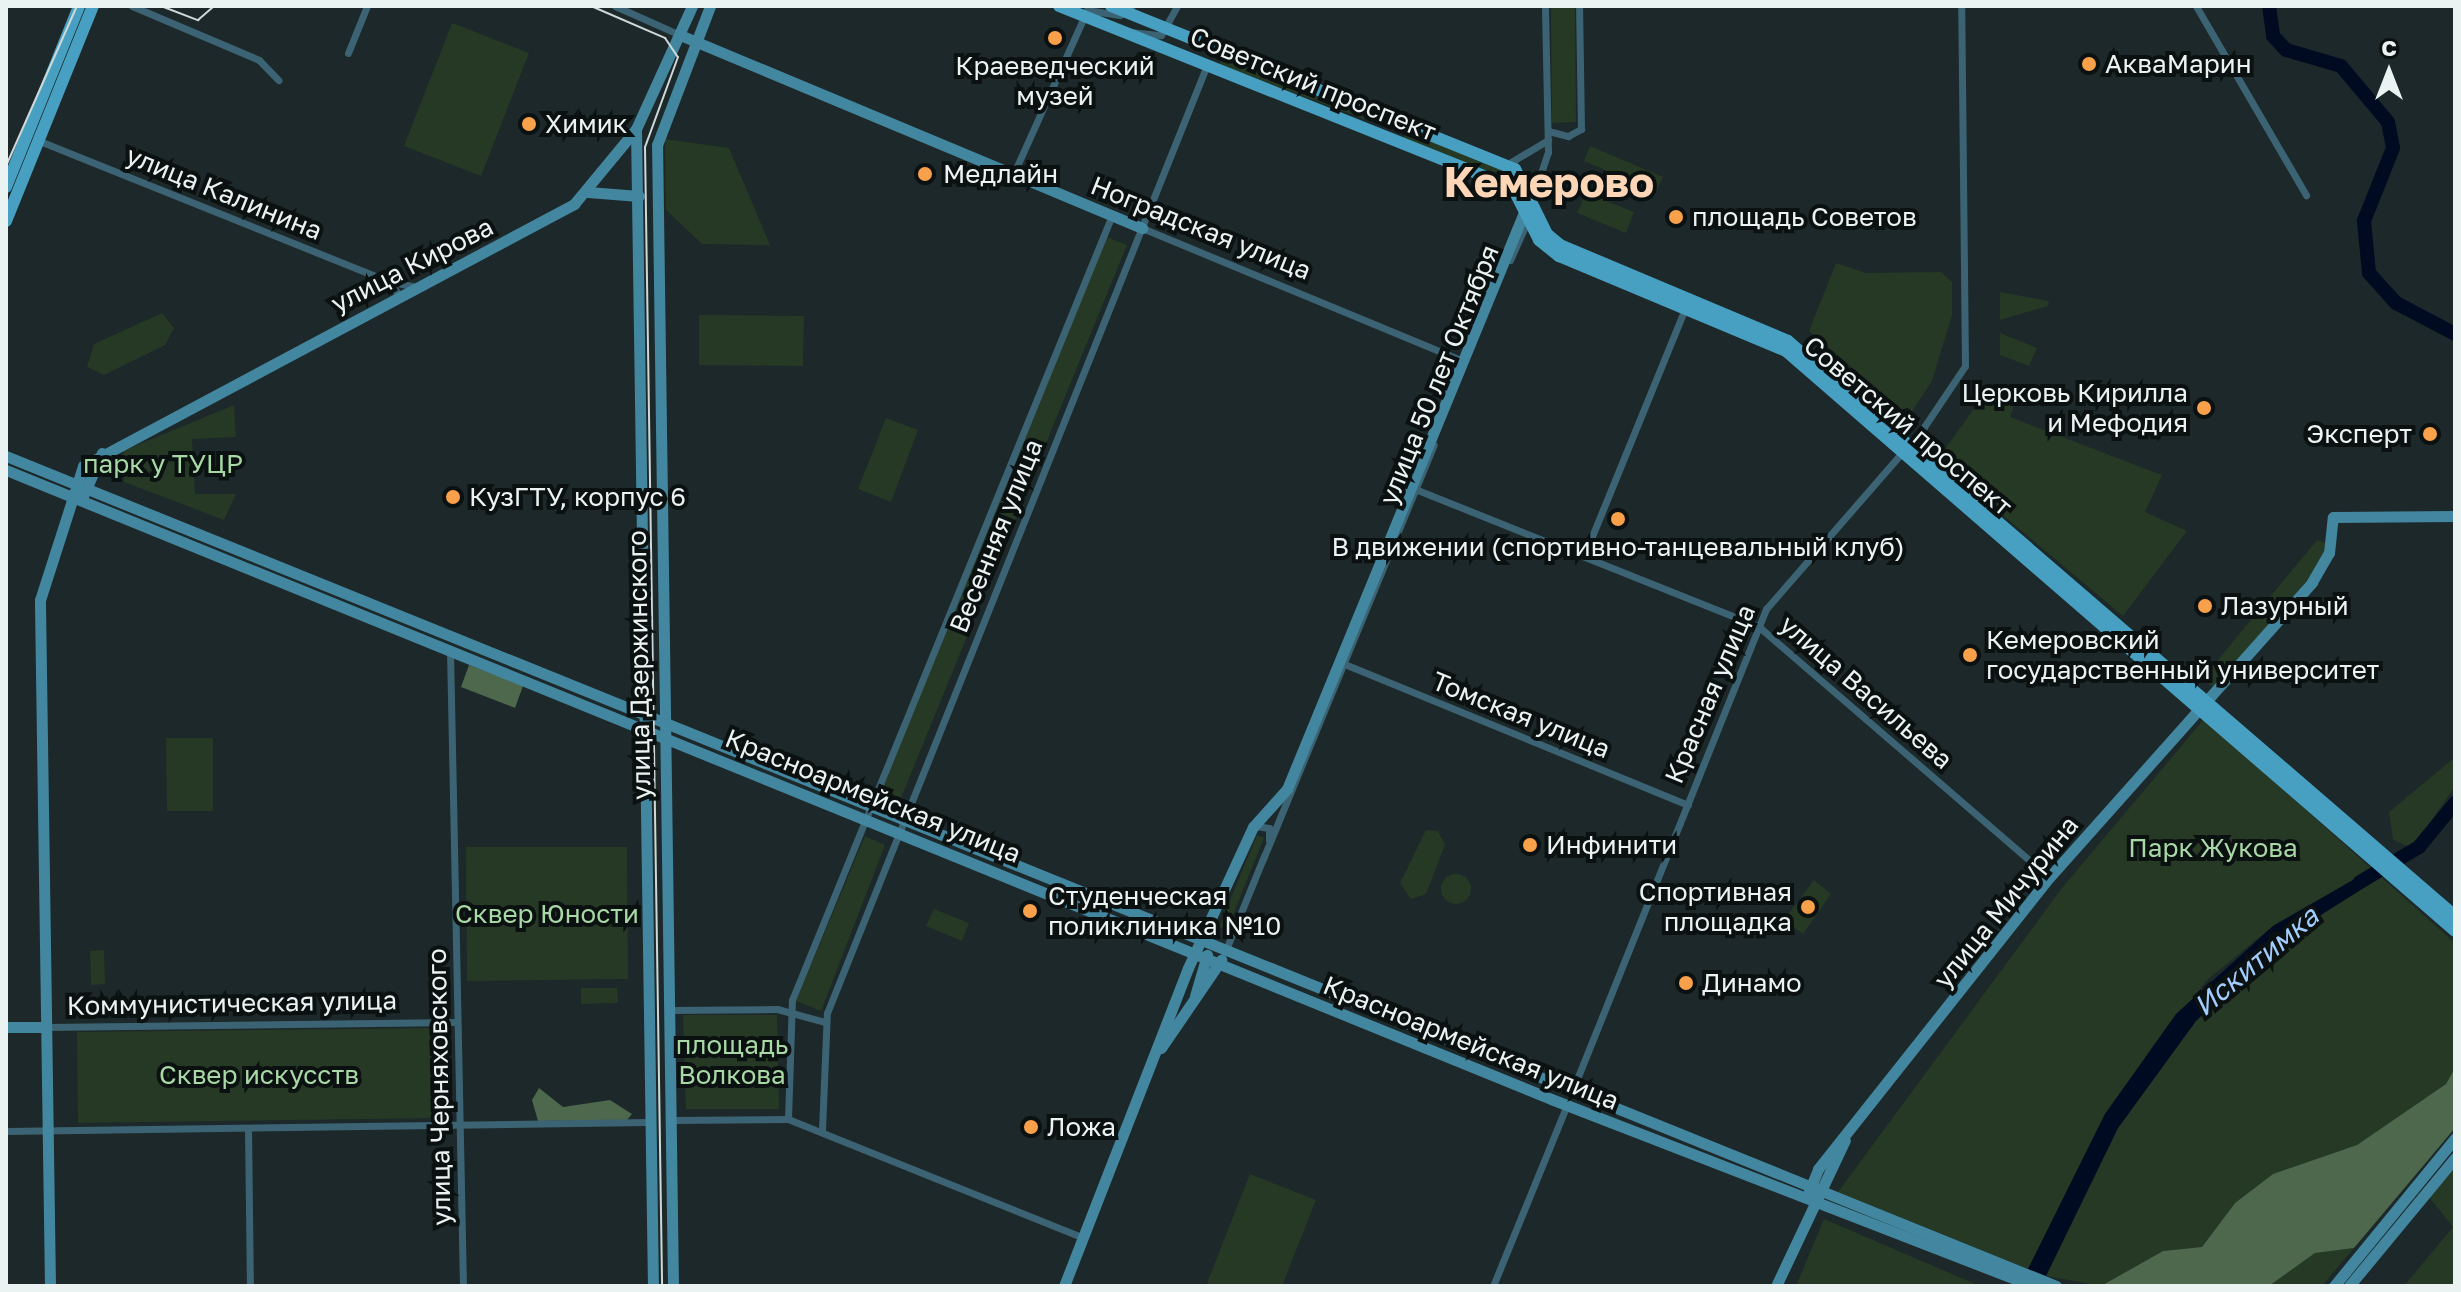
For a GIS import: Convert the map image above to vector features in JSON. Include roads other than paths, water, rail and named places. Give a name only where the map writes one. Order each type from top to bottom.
[{"type":"main road","points":[[6,221],[79,6]]},
{"type":"main road","points":[[6,187],[33,138],[93,6]]},
{"type":"main road","name":"Советский проспект","points":[[1059,6],[1513,188],[1528,212],[1539,240],[1559,256],[1788,341],[1907,447],[2360,834],[2448,914],[2455,931]]},
{"type":"main road","name":"Советский проспект","points":[[1111,6],[1130,9],[1166,28],[1506,165],[1523,175],[1553,241],[1688,303]]},
{"type":"main road","points":[[1355,126],[1369,121],[1363,108]]},
{"type":"main road","points":[[1394,141],[1390,128],[1401,123]]},
{"type":"street","points":[[132,6],[259,60],[278,80]]},
{"type":"street","points":[[348,53],[367,6]]},
{"type":"street","name":"Ноградская улица","points":[[615,6],[696,44],[1461,360]]},
{"type":"street","name":"улица Кирова","points":[[50,1286],[40,600],[87,460],[417,287],[588,192],[636,129],[692,6]]},
{"type":"street","name":"улица Дзержинского","points":[[673,1286],[657,145],[710,6]]},
{"type":"street","points":[[1166,28],[1177,6]]},
{"type":"street","points":[[1531,194],[1548,136],[1545,6]]},
{"type":"street","points":[[1506,165],[1548,136],[1568,136],[1581,129],[1579,6]]},
{"type":"street","name":"Красная улица","points":[[1493,1286],[1758,626],[1907,447],[1968,356],[1961,6]]},
{"type":"street","points":[[2196,6],[2306,195]]},
{"type":"street","name":"Советский проспект","points":[[1083,16],[1092,7],[1130,9]]},
{"type":"street","points":[[1013,175],[1083,16]]},
{"type":"street","name":"Советский проспект","points":[[1127,33],[1157,36],[1166,28]]},
{"type":"street","name":"Весенняя улица","points":[[822,1130],[825,1022],[901,824],[1207,65]]},
{"type":"street","name":"улица Дзержинского","points":[[636,129],[653,1286]]},
{"type":"street","name":"улица Калинина","points":[[33,138],[388,281],[400,296]]},
{"type":"street","points":[[588,192],[639,196]]},
{"type":"street","name":"улица 50 лет Октября","points":[[1156,1055],[1222,959],[1528,212],[1531,194]]},
{"type":"street","name":"улица 50 лет Октября","points":[[1413,489],[1461,360],[1528,212]]},
{"type":"street","name":"Весенняя улица","points":[[788,1119],[789,1011],[1112,215]]},
{"type":"street","points":[[388,281],[417,287]]},
{"type":"street","points":[[1584,556],[1688,303]]},
{"type":"street","name":"Красноармейская улица","points":[[6,456],[78,492],[450,647],[643,719],[663,720],[869,812]]},
{"type":"street","name":"Красноармейская улица","points":[[6,470],[78,492],[643,719],[663,733],[901,824],[1569,1100],[1982,1262]]},
{"type":"street","name":"улица Васильева","points":[[1413,489],[1758,626],[2050,878]]},
{"type":"street","points":[[2333,520],[2455,516]]},
{"type":"street","points":[[2333,520],[2455,522]]},
{"type":"street","name":"улица Мичурина","points":[[1807,1188],[2050,878],[2207,703],[2325,564],[2333,520]]},
{"type":"street","name":"улица Черняховского","points":[[450,647],[463,1286]]},
{"type":"street","name":"улица 50 лет Октября","points":[[1064,1286],[1198,949],[1253,827],[1287,789],[1342,662]]},
{"type":"street","name":"Томская улица","points":[[1342,662],[1688,805]]},
{"type":"street","name":"улица 50 лет Октября","points":[[1253,827],[1271,830],[1263,859]]},
{"type":"street","points":[[1186,1014],[1207,960],[1198,949]]},
{"type":"street","name":"Красноармейская улица","points":[[1207,960],[1222,959]]},
{"type":"street","points":[[669,1010],[789,1011],[825,1022]]},
{"type":"street","name":"Коммунистическая улица","points":[[6,1027],[457,1022]]},
{"type":"street","name":"Красноармейская улица","points":[[1569,1100],[1807,1188]]},
{"type":"street","points":[[671,1120],[788,1119],[822,1130],[1084,1238]]},
{"type":"street","points":[[6,1131],[649,1122]]},
{"type":"street","points":[[248,1128],[250,1286]]},
{"type":"street","points":[[2334,1286],[2455,1138]]},
{"type":"street","name":"улица Мичурина","points":[[1776,1286],[1845,1139]]},
{"type":"street","points":[[2349,1286],[2455,1158]]},
{"type":"street","points":[[1807,1188],[1815,1198]]},
{"type":"street","points":[[1982,1262],[2033,1286]]},
{"type":"street","points":[[1982,1262],[2056,1286]]},
{"type":"water","points":[[2372,869],[2381,877],[2278,942],[2196,1021],[2118,1128],[2046,1276],[2028,1269],[2105,1114],[2176,1014],[2273,926]]},
{"type":"waterway","name":"Искитимка","points":[[2269,6],[2273,36],[2286,50],[2341,66],[2388,122],[2393,148],[2364,221],[2369,273],[2396,303],[2455,334]]},
{"type":"waterway","name":"Искитимка","points":[[2360,882],[2419,847],[2455,803]]},
{"type":"tram line","points":[[6,166],[77,6]]},
{"type":"tram line","points":[[161,6],[198,20],[214,6]]},
{"type":"tram line","points":[[591,6],[665,38],[678,57],[645,147],[662,1286]]},
{"type":"place","name":"Краеведческий музей","points":[[1055,38]]},
{"type":"place","name":"АкваМарин","points":[[2089,64]]},
{"type":"place","name":"Химик","points":[[529,124]]},
{"type":"place","name":"Медлайн","points":[[925,174]]},
{"type":"place","name":"площадь Советов","points":[[1676,217]]},
{"type":"place","name":"Церковь Кирилла и Мефодия","points":[[2204,408]]},
{"type":"place","name":"Эксперт","points":[[2430,434]]},
{"type":"place","name":"КузГТУ, корпус 6","points":[[453,497]]},
{"type":"place","name":"В движении (спортивно-танцевальный клуб)","points":[[1618,519]]},
{"type":"place","name":"Лазурный","points":[[2205,606]]},
{"type":"place","name":"Кемеровский государственный университет","points":[[1970,655]]},
{"type":"place","name":"Инфинити","points":[[1530,845]]},
{"type":"place","name":"Спортивная площадка","points":[[1808,907]]},
{"type":"place","name":"Студенческая поликлиника №10","points":[[1030,911]]},
{"type":"place","name":"Динамо","points":[[1686,983]]},
{"type":"place","name":"Ложа","points":[[1031,1127]]},
{"type":"district","name":"Кемерово","points":[[1549,181]]},
{"type":"park label","name":"парк у ТУЦР","points":[[163,464]]},
{"type":"park label","name":"Парк Жукова","points":[[2213,848]]},
{"type":"park label","name":"Сквер Юности","points":[[547,914]]},
{"type":"park label","name":"площадь Волкова","points":[[732,1060]]},
{"type":"park label","name":"Сквер искусств","points":[[259,1075]]}]
